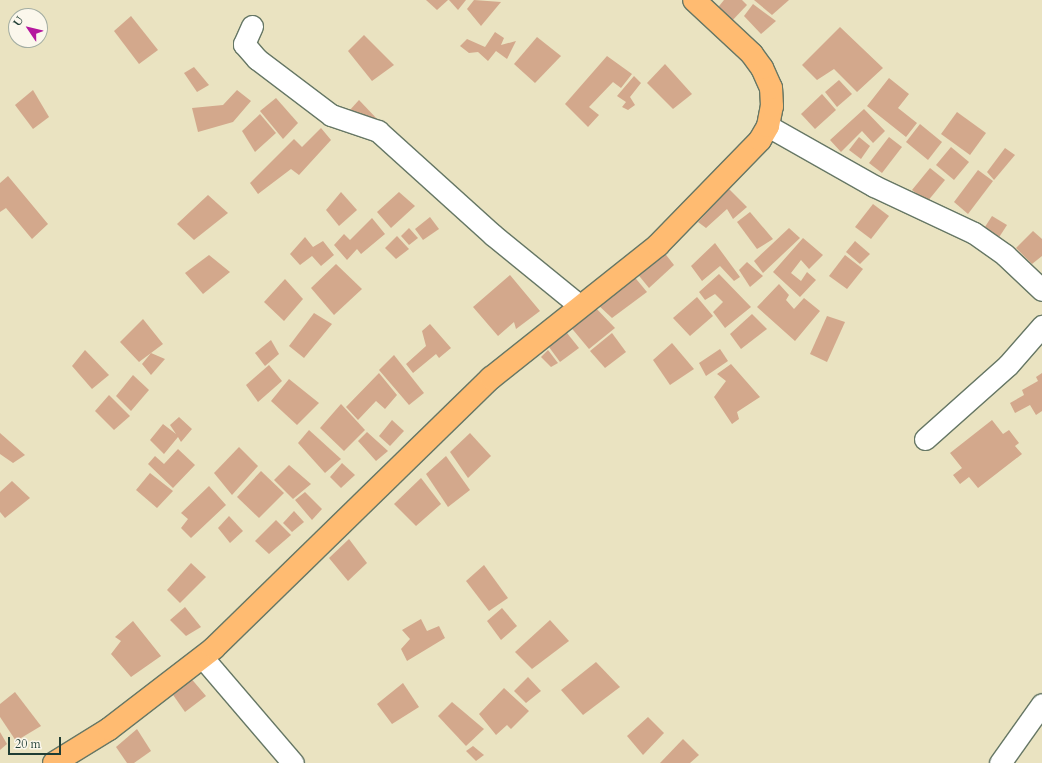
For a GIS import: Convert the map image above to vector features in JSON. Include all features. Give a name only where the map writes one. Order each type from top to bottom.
[{"type":"main road","points":[[54,763],[109,729],[203,658],[491,378],[658,245],[741,160],[768,126],[771,88],[762,68],[752,54],[694,0]]},
{"type":"street","points":[[252,26],[244,44],[257,59],[331,114],[378,131],[493,235],[580,306]]},
{"type":"street","points":[[768,126],[874,186],[974,233],[1005,255],[1042,290]]},
{"type":"street","points":[[925,439],[1008,365],[1042,326]]},
{"type":"street","points":[[203,658],[293,763]]},
{"type":"street","points":[[1000,763],[1042,704]]},
{"type":"building","points":[[426,0],[448,0],[437,10]]},
{"type":"building","points":[[449,0],[466,0],[458,10]]},
{"type":"building","points":[[474,0],[501,2],[481,26],[467,9]]},
{"type":"building","points":[[724,0],[742,0],[747,5],[729,24],[715,11]]},
{"type":"building","points":[[754,0],[789,0],[772,15]]},
{"type":"building","points":[[753,4],[776,21],[761,34],[744,16]]},
{"type":"building","points":[[131,16],[158,50],[139,64],[114,31]]},
{"type":"building","points":[[840,27],[883,68],[857,92],[834,69],[817,80],[802,65]]},
{"type":"building","points":[[495,32],[504,38],[501,45],[516,41],[507,59],[496,51],[488,61],[478,52],[469,53],[460,46],[467,39],[485,47]]},
{"type":"building","points":[[364,35],[394,65],[372,81],[348,51]]},
{"type":"building","points":[[537,37],[561,56],[535,83],[514,64]]},
{"type":"building","points":[[607,56],[632,74],[621,88],[613,82],[589,107],[599,115],[588,127],[565,104]]},
{"type":"building","points":[[665,64],[692,94],[673,109],[647,83]]},
{"type":"building","points":[[194,67],[209,85],[197,92],[184,73]]},
{"type":"building","points":[[634,76],[641,83],[630,97],[635,105],[628,110],[622,107],[626,102],[617,96]]},
{"type":"building","points":[[889,78],[909,94],[898,108],[917,123],[906,137],[867,106]]},
{"type":"building","points":[[839,80],[852,94],[837,107],[825,92]]},
{"type":"building","points":[[33,90],[49,117],[33,129],[15,105]]},
{"type":"building","points":[[237,90],[251,101],[233,122],[198,132],[192,108],[223,105]]},
{"type":"building","points":[[822,94],[836,110],[815,129],[801,114]]},
{"type":"building","points":[[276,98],[298,123],[283,139],[260,111]]},
{"type":"building","points":[[359,100],[379,121],[349,111]]},
{"type":"building","points":[[864,109],[885,131],[873,143],[862,131],[841,152],[830,140]]},
{"type":"building","points":[[957,112],[986,133],[970,155],[941,134]]},
{"type":"building","points":[[260,114],[276,133],[255,152],[242,131]]},
{"type":"building","points":[[920,124],[942,142],[928,160],[906,142]]},
{"type":"building","points":[[321,128],[331,140],[299,175],[291,169],[258,194],[250,183],[294,139],[302,147]]},
{"type":"building","points":[[859,137],[870,146],[861,159],[849,150]]},
{"type":"building","points":[[889,137],[902,147],[882,173],[869,163]]},
{"type":"building","points":[[951,147],[969,162],[954,180],[936,165]]},
{"type":"building","points":[[1005,148],[1015,155],[994,180],[987,172]]},
{"type":"building","points":[[930,168],[945,180],[927,202],[912,190]]},
{"type":"building","points":[[978,170],[993,181],[968,214],[954,202]]},
{"type":"building","points":[[8,176],[48,224],[32,239],[6,208],[0,212],[0,183]]},
{"type":"building","points":[[729,189],[747,207],[733,219],[727,209],[706,228],[698,222]]},
{"type":"building","points":[[341,192],[357,210],[339,226],[326,210]]},
{"type":"building","points":[[399,192],[415,206],[391,228],[377,212]]},
{"type":"building","points":[[208,195],[228,213],[194,240],[177,224]]},
{"type":"building","points":[[873,204],[889,216],[871,239],[855,227]]},
{"type":"building","points":[[750,212],[773,239],[757,249],[737,222]]},
{"type":"building","points":[[992,216],[1007,225],[996,242],[983,230]]},
{"type":"building","points":[[430,217],[439,229],[423,240],[415,229]]},
{"type":"building","points":[[372,218],[385,234],[361,254],[357,249],[347,260],[334,245],[344,234],[350,240]]},
{"type":"building","points":[[409,228],[418,238],[409,245],[401,236]]},
{"type":"building","points":[[789,228],[800,238],[763,273],[754,261]]},
{"type":"building","points":[[1033,231],[1042,239],[1042,256],[1032,264],[1016,248]]},
{"type":"building","points":[[397,236],[409,249],[396,259],[385,248]]},
{"type":"building","points":[[305,237],[313,247],[323,241],[334,255],[321,266],[312,256],[300,265],[290,254]]},
{"type":"building","points":[[803,238],[823,255],[809,269],[801,260],[791,273],[801,281],[807,272],[816,280],[800,297],[773,272]]},
{"type":"building","points":[[855,241],[870,254],[860,264],[846,252]]},
{"type":"building","points":[[715,243],[740,277],[734,281],[720,266],[702,281],[691,266]]},
{"type":"building","points":[[663,251],[674,265],[649,288],[636,272]]},
{"type":"building","points":[[209,255],[230,272],[203,294],[185,273]]},
{"type":"building","points":[[845,255],[863,269],[847,289],[829,276]]},
{"type":"building","points":[[747,262],[763,276],[750,287],[739,270]]},
{"type":"building","points":[[336,264],[362,289],[334,315],[311,288]]},
{"type":"building","points":[[632,274],[647,292],[612,318],[597,304]]},
{"type":"building","points":[[719,274],[751,307],[725,328],[713,312],[723,302],[715,294],[705,300],[699,292]]},
{"type":"building","points":[[510,275],[540,311],[516,329],[514,322],[498,336],[473,307]]},
{"type":"building","points":[[285,279],[303,299],[284,321],[264,302]]},
{"type":"building","points":[[779,284],[789,295],[786,300],[794,309],[804,298],[820,311],[795,341],[757,307]]},
{"type":"building","points":[[697,297],[713,316],[690,336],[673,318]]},
{"type":"building","points":[[592,304],[615,328],[589,349],[569,325]]},
{"type":"building","points":[[314,313],[332,324],[304,358],[289,346]]},
{"type":"building","points":[[752,314],[767,329],[741,349],[730,334]]},
{"type":"building","points":[[827,316],[845,322],[827,362],[810,354]]},
{"type":"building","points":[[143,319],[163,344],[139,362],[120,342]]},
{"type":"building","points":[[430,324],[451,348],[439,358],[436,354],[413,373],[406,364],[426,346],[422,331]]},
{"type":"building","points":[[563,328],[579,348],[560,362],[546,343]]},
{"type":"building","points":[[612,333],[626,352],[605,368],[590,351]]},
{"type":"building","points":[[271,340],[279,354],[265,366],[255,353]]},
{"type":"building","points":[[672,343],[694,369],[670,385],[653,360]]},
{"type":"building","points":[[720,349],[728,361],[706,376],[699,363]]},
{"type":"building","points":[[85,350],[109,375],[92,389],[72,366]]},
{"type":"building","points":[[548,350],[558,363],[551,367],[541,357]]},
{"type":"building","points":[[151,353],[165,359],[151,375],[142,364]]},
{"type":"building","points":[[394,355],[424,393],[409,405],[379,370]]},
{"type":"building","points":[[731,364],[760,397],[737,412],[739,419],[732,424],[714,397],[726,381],[717,374]]},
{"type":"building","points":[[269,365],[282,381],[258,402],[246,385]]},
{"type":"building","points":[[379,373],[397,395],[385,409],[376,401],[358,420],[346,407]]},
{"type":"building","points":[[1042,373],[1042,411],[1036,415],[1030,405],[1015,413],[1010,403],[1024,395],[1022,390],[1038,381],[1036,377]]},
{"type":"building","points":[[133,375],[149,390],[131,411],[116,396]]},
{"type":"building","points":[[289,379],[319,403],[297,425],[271,401]]},
{"type":"building","points":[[109,395],[130,416],[114,430],[95,411]]},
{"type":"building","points":[[341,404],[365,430],[344,451],[320,428]]},
{"type":"building","points":[[179,417],[192,429],[181,442],[178,437],[164,454],[150,440],[163,424],[176,434],[170,425]]},
{"type":"building","points":[[392,420],[404,431],[390,446],[379,436]]},
{"type":"building","points":[[992,420],[1003,434],[1009,430],[1019,443],[1015,446],[1022,454],[978,488],[969,477],[960,484],[953,475],[962,468],[950,453]]},
{"type":"building","points":[[309,430],[341,459],[325,473],[298,443]]},
{"type":"building","points":[[367,432],[388,451],[376,461],[358,441]]},
{"type":"building","points":[[0,433],[25,455],[13,463],[0,454]]},
{"type":"building","points":[[470,433],[491,456],[468,478],[450,452]]},
{"type":"building","points":[[239,447],[258,466],[232,495],[214,473]]},
{"type":"building","points":[[178,449],[195,465],[173,488],[148,464],[155,456],[164,464]]},
{"type":"building","points":[[446,456],[470,490],[448,507],[426,474]]},
{"type":"building","points":[[342,463],[355,475],[341,488],[330,477]]},
{"type":"building","points":[[289,465],[311,484],[293,499],[274,480]]},
{"type":"building","points":[[261,471],[284,493],[259,518],[237,497]]},
{"type":"building","points":[[150,473],[173,491],[157,508],[136,490]]},
{"type":"building","points":[[421,478],[441,504],[416,526],[394,504]]},
{"type":"building","points":[[12,481],[30,498],[5,518],[0,512],[0,492]]},
{"type":"building","points":[[209,486],[226,505],[191,538],[181,528],[188,519],[181,513]]},
{"type":"building","points":[[305,492],[322,509],[312,520],[295,500]]},
{"type":"building","points":[[294,511],[304,522],[292,532],[283,523]]},
{"type":"building","points":[[229,516],[243,531],[230,543],[218,528]]},
{"type":"building","points":[[276,520],[291,535],[269,554],[255,541]]},
{"type":"building","points":[[349,539],[367,563],[348,581],[329,558]]},
{"type":"building","points":[[191,563],[206,577],[180,603],[167,590]]},
{"type":"building","points":[[484,565],[508,598],[489,611],[466,581]]},
{"type":"building","points":[[185,607],[201,627],[186,636],[170,620]]},
{"type":"building","points":[[502,608],[517,626],[501,640],[487,621]]},
{"type":"building","points":[[421,619],[427,631],[439,626],[445,638],[407,661],[401,649],[410,639],[402,630]]},
{"type":"building","points":[[550,620],[569,641],[532,669],[515,652]]},
{"type":"building","points":[[133,621],[161,656],[131,677],[111,654],[121,641],[115,637]]},
{"type":"building","points":[[596,662],[620,687],[583,715],[561,690]]},
{"type":"building","points":[[189,676],[206,696],[185,712],[171,692]]},
{"type":"building","points":[[528,677],[541,691],[526,703],[514,691]]},
{"type":"building","points":[[403,683],[419,707],[392,724],[377,704]]},
{"type":"building","points":[[504,688],[529,711],[511,729],[507,725],[496,735],[479,714]]},
{"type":"building","points":[[15,692],[41,726],[16,741],[0,717],[0,704]]},
{"type":"building","points":[[452,702],[484,729],[466,746],[438,716]]},
{"type":"building","points":[[648,717],[664,733],[643,755],[627,736]]},
{"type":"building","points":[[137,729],[151,751],[134,763],[127,763],[116,747]]},
{"type":"building","points":[[0,732],[7,744],[0,750]]},
{"type":"building","points":[[683,739],[699,755],[690,763],[660,763]]},
{"type":"building","points":[[473,746],[484,755],[476,761],[466,751]]}]
